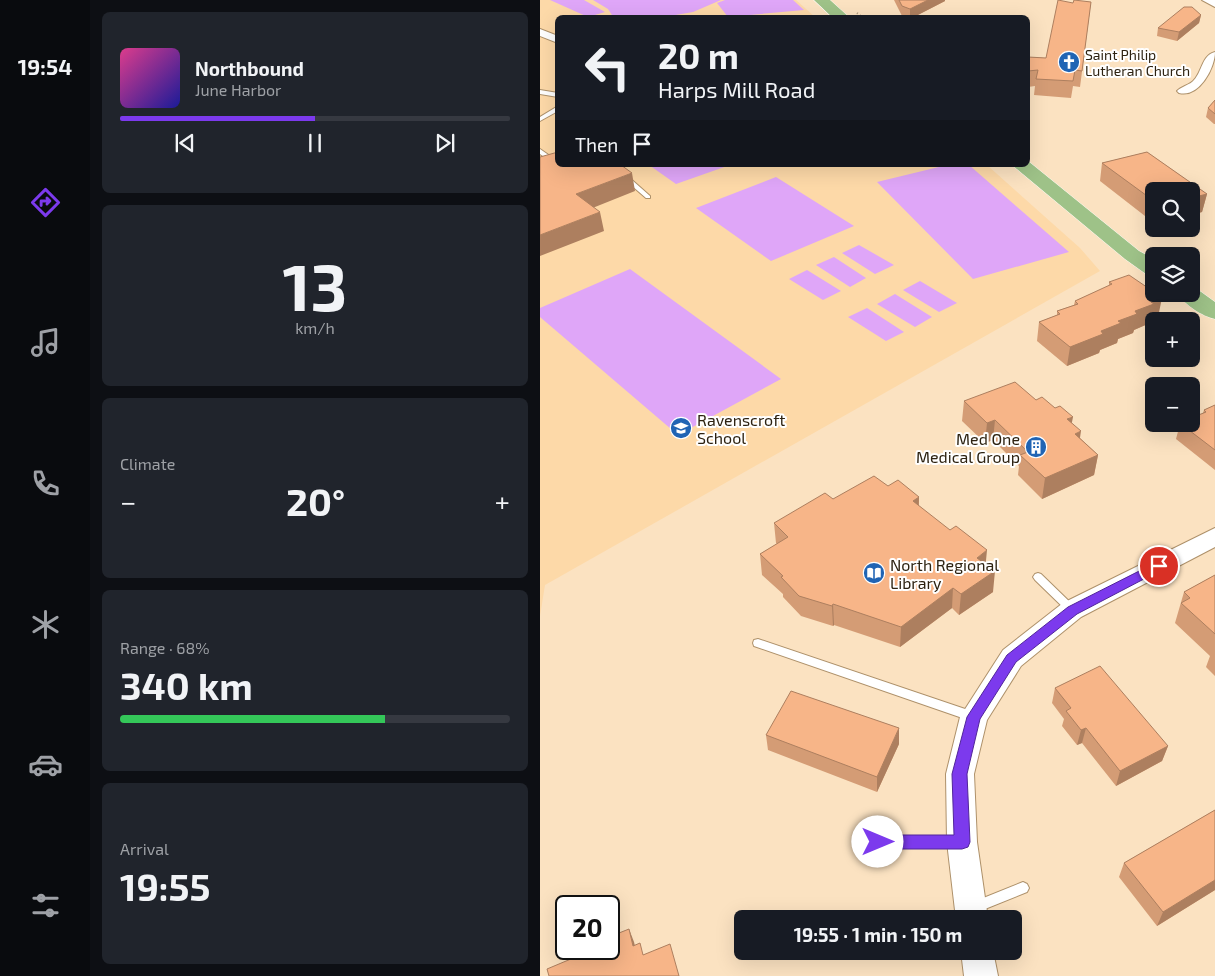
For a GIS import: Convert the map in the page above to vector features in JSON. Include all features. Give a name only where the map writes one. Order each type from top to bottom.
[{"type":"main road","points":[[821,0],[839,15]]},
{"type":"main road","points":[[1024,167],[1132,255],[1145,263]]},
{"type":"main road","points":[[1200,302],[1215,312]]},
{"type":"street","points":[[1207,0],[1215,4]]},
{"type":"street","points":[[540,32],[555,39]]},
{"type":"street","points":[[1183,90],[1199,82],[1206,66],[1215,55]]},
{"type":"street","points":[[970,910],[962,842],[960,774],[974,717],[1012,658],[1072,610],[1215,537]]},
{"type":"street","points":[[978,960],[981,976]]},
{"type":"lane","points":[[540,92],[555,94]]},
{"type":"lane","points":[[540,119],[555,110]]},
{"type":"lane","points":[[540,151],[549,158],[555,156]]},
{"type":"lane","points":[[613,167],[648,197]]},
{"type":"lane","points":[[1038,576],[1072,610]]},
{"type":"lane","points":[[758,643],[974,717]]},
{"type":"lane","points":[[862,842],[962,842]]},
{"type":"lane","points":[[979,910],[1023,888]]},
{"type":"shaded area","name":"Ravenscroft School","points":[[540,0],[796,0],[813,15],[555,15],[555,167],[989,167],[1080,248],[1100,271],[545,585],[540,616]]},
{"type":"shaded area","points":[[550,0],[584,0],[605,12],[595,15],[584,15]]},
{"type":"shaded area","points":[[593,0],[721,0],[693,12],[676,15],[612,15],[608,9]]},
{"type":"shaded area","points":[[725,0],[793,0],[804,10],[726,15],[717,3]]},
{"type":"shaded area","points":[[652,167],[724,167],[676,184]]},
{"type":"shaded area","points":[[939,167],[971,167],[1069,252],[973,279],[877,182]]},
{"type":"shaded area","points":[[776,177],[854,226],[771,261],[696,208]]},
{"type":"shaded area","points":[[859,245],[894,265],[875,274],[842,253]]},
{"type":"shaded area","points":[[834,257],[866,278],[850,287],[816,265]]},
{"type":"shaded area","points":[[630,269],[781,379],[678,435],[540,317],[540,308]]},
{"type":"shaded area","points":[[807,270],[841,291],[823,300],[789,279]]},
{"type":"shaded area","points":[[920,281],[957,303],[939,312],[903,290]]},
{"type":"shaded area","points":[[895,294],[932,317],[915,327],[877,304]]},
{"type":"shaded area","points":[[867,308],[904,332],[886,341],[848,317]]},
{"type":"building","points":[[899,0],[928,0],[910,9],[902,6]]},
{"type":"building","points":[[1058,0],[1073,3],[1074,0],[1091,2],[1082,71],[1075,70],[1073,81],[1036,79],[1038,70],[1030,71],[1030,57],[1046,58]]},
{"type":"building","points":[[1184,7],[1192,7],[1201,15],[1179,32],[1158,28]]},
{"type":"building","points":[[1215,100],[1215,114],[1208,108]]},
{"type":"building","points":[[1147,152],[1190,182],[1145,182],[1145,194],[1102,163]]},
{"type":"building","points":[[555,153],[555,167],[624,167],[632,173],[576,194],[600,212],[540,235],[540,157]]},
{"type":"building","points":[[1200,189],[1207,194],[1200,196]]},
{"type":"building","points":[[1129,275],[1145,286],[1145,302],[1154,304],[1135,311],[1137,314],[1118,321],[1121,323],[1101,331],[1103,334],[1070,347],[1039,322],[1060,314],[1057,311],[1078,304],[1075,301],[1112,284],[1109,282]]},
{"type":"building","points":[[1015,382],[1036,400],[1042,397],[1055,408],[1060,406],[1073,417],[1067,419],[1081,431],[1075,434],[1098,455],[1045,478],[1020,455],[1028,452],[995,420],[987,423],[964,401]]},
{"type":"building","points":[[1215,405],[1215,450],[1191,432],[1200,432],[1200,414],[1206,412],[1204,410]]},
{"type":"building","name":"North Regional Library","points":[[874,476],[888,486],[898,480],[919,497],[913,501],[950,530],[956,526],[987,550],[977,558],[995,571],[961,594],[953,588],[901,627],[833,604],[832,606],[799,596],[781,577],[783,576],[760,554],[788,537],[774,523],[825,493],[833,499]]},
{"type":"building","points":[[1215,575],[1215,634],[1181,603],[1190,598],[1184,592]]},
{"type":"building","points":[[1100,666],[1168,746],[1120,771],[1086,728],[1081,730],[1066,711],[1071,708],[1055,688]]},
{"type":"building","points":[[791,691],[899,728],[877,777],[766,735]]},
{"type":"building","points":[[1215,810],[1215,880],[1163,912],[1124,863]]},
{"type":"building","points":[[629,929],[633,946],[640,943],[643,955],[670,944],[679,976],[549,976],[547,969],[568,960],[620,960],[620,933]]},
{"type":"place","name":"Saint Philip Lutheran Church","points":[[1069,62]]},
{"type":"place","name":"Ravenscroft School","points":[[681,428]]},
{"type":"place","name":"Med One Medical Group","points":[[1036,447]]},
{"type":"place","name":"North Regional Library","points":[[874,573]]},
{"type":"route","points":[[878,842],[962,842],[960,774],[974,717],[1012,658],[1072,610],[1159,566]]}]
